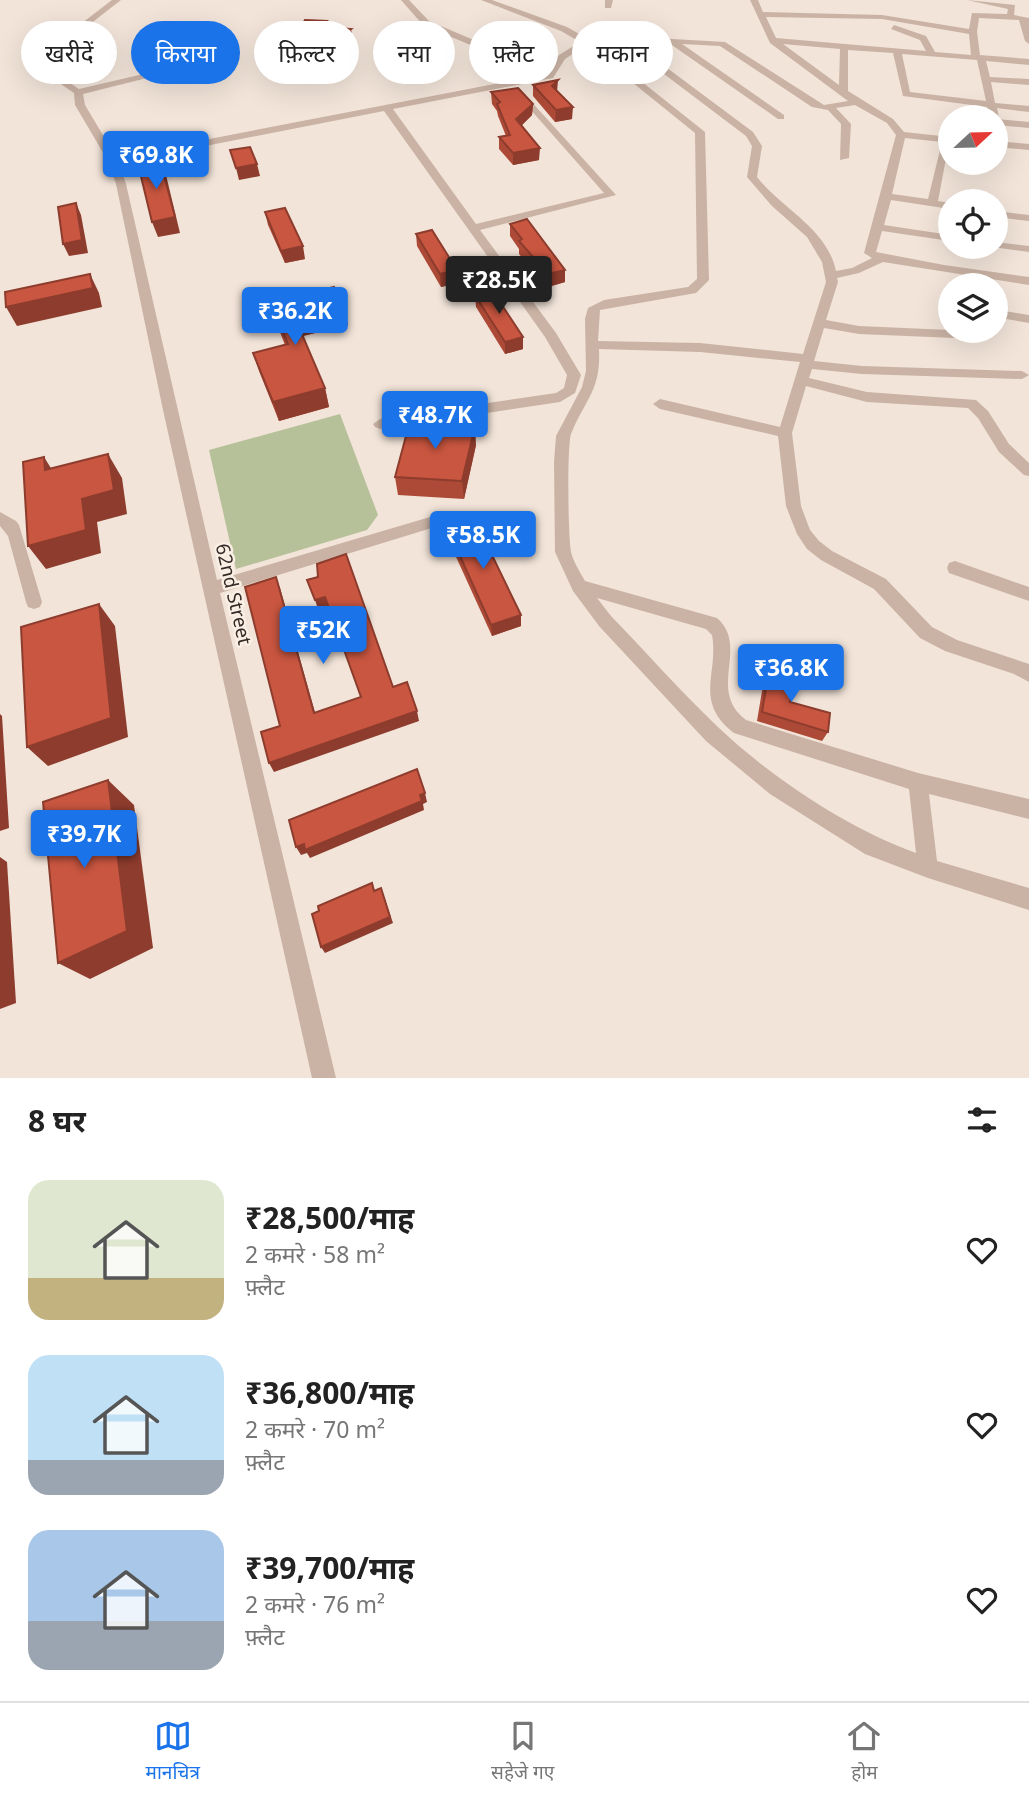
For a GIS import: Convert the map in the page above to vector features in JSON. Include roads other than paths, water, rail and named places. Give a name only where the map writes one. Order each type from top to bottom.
[{"type":"street","points":[[117,0],[34,63],[78,92],[131,80]]},
{"type":"street","points":[[405,0],[426,23],[469,41]]},
{"type":"street","points":[[485,0],[572,34]]},
{"type":"street","points":[[754,0],[773,41],[856,102],[890,121],[901,135],[938,139]]},
{"type":"street","points":[[971,0],[1013,7],[1026,19],[1029,41]]},
{"type":"street","points":[[870,6],[973,28]]},
{"type":"street","points":[[897,51],[906,94],[925,99],[990,105],[973,28],[976,14],[1013,7]]},
{"type":"street","points":[[759,14],[858,17],[973,28]]},
{"type":"street","points":[[858,17],[915,33],[923,38],[932,54]]},
{"type":"street","points":[[673,40],[722,44],[815,105],[830,107],[856,102]]},
{"type":"street","points":[[773,41],[1029,62]]},
{"type":"street","points":[[673,42],[781,117]]},
{"type":"street","points":[[843,92],[844,47]]},
{"type":"street","points":[[558,64],[572,52]]},
{"type":"street","points":[[673,77],[750,134],[757,146],[752,177],[764,195],[813,233],[823,248],[832,282],[785,433],[795,509],[813,545],[835,561],[873,579],[932,637],[1020,668],[1029,674]]},
{"type":"street","points":[[985,79],[1029,82]]},
{"type":"street","points":[[113,161],[507,84]]},
{"type":"street","points":[[473,228],[611,195],[513,84]]},
{"type":"street","points":[[640,84],[700,132],[703,280],[692,290],[604,304],[594,308],[591,318],[593,371],[589,387],[563,436],[562,552],[579,586],[605,621],[712,735],[777,787],[872,847],[928,868],[1029,899]]},
{"type":"street","name":"62nd Street","points":[[78,92],[80,105],[113,161],[121,184],[324,1078]]},
{"type":"street","points":[[1008,106],[1029,108]]},
{"type":"street","points":[[380,424],[560,397],[570,390],[574,375],[551,337],[386,107]]},
{"type":"street","points":[[830,107],[846,124],[844,158]]},
{"type":"street","points":[[1008,122],[1029,125]]},
{"type":"street","points":[[901,135],[869,250],[881,258],[1029,281]]},
{"type":"street","points":[[1008,145],[1029,147]]},
{"type":"street","points":[[932,203],[940,175]]},
{"type":"street","points":[[886,196],[938,204]]},
{"type":"street","points":[[1008,215],[1029,218]]},
{"type":"street","points":[[876,227],[938,236]]},
{"type":"street","points":[[1008,246],[1029,249]]},
{"type":"street","points":[[831,275],[855,271],[881,258]]},
{"type":"street","points":[[1008,316],[1029,319]]},
{"type":"street","points":[[819,323],[859,330],[938,333]]},
{"type":"street","points":[[592,345],[704,346],[862,370],[1022,374]]},
{"type":"street","points":[[801,380],[867,397],[971,403],[981,409],[996,438],[1010,456],[1029,471]]},
{"type":"street","points":[[660,404],[785,433]]},
{"type":"street","points":[[0,519],[11,525],[16,536],[34,602]]},
{"type":"street","points":[[211,589],[430,523]]},
{"type":"street","points":[[955,568],[1029,594]]},
{"type":"street","points":[[579,586],[711,623],[720,631],[722,639],[718,698],[722,711],[732,722],[918,782],[1029,809]]},
{"type":"street","points":[[918,782],[928,868]]}]
